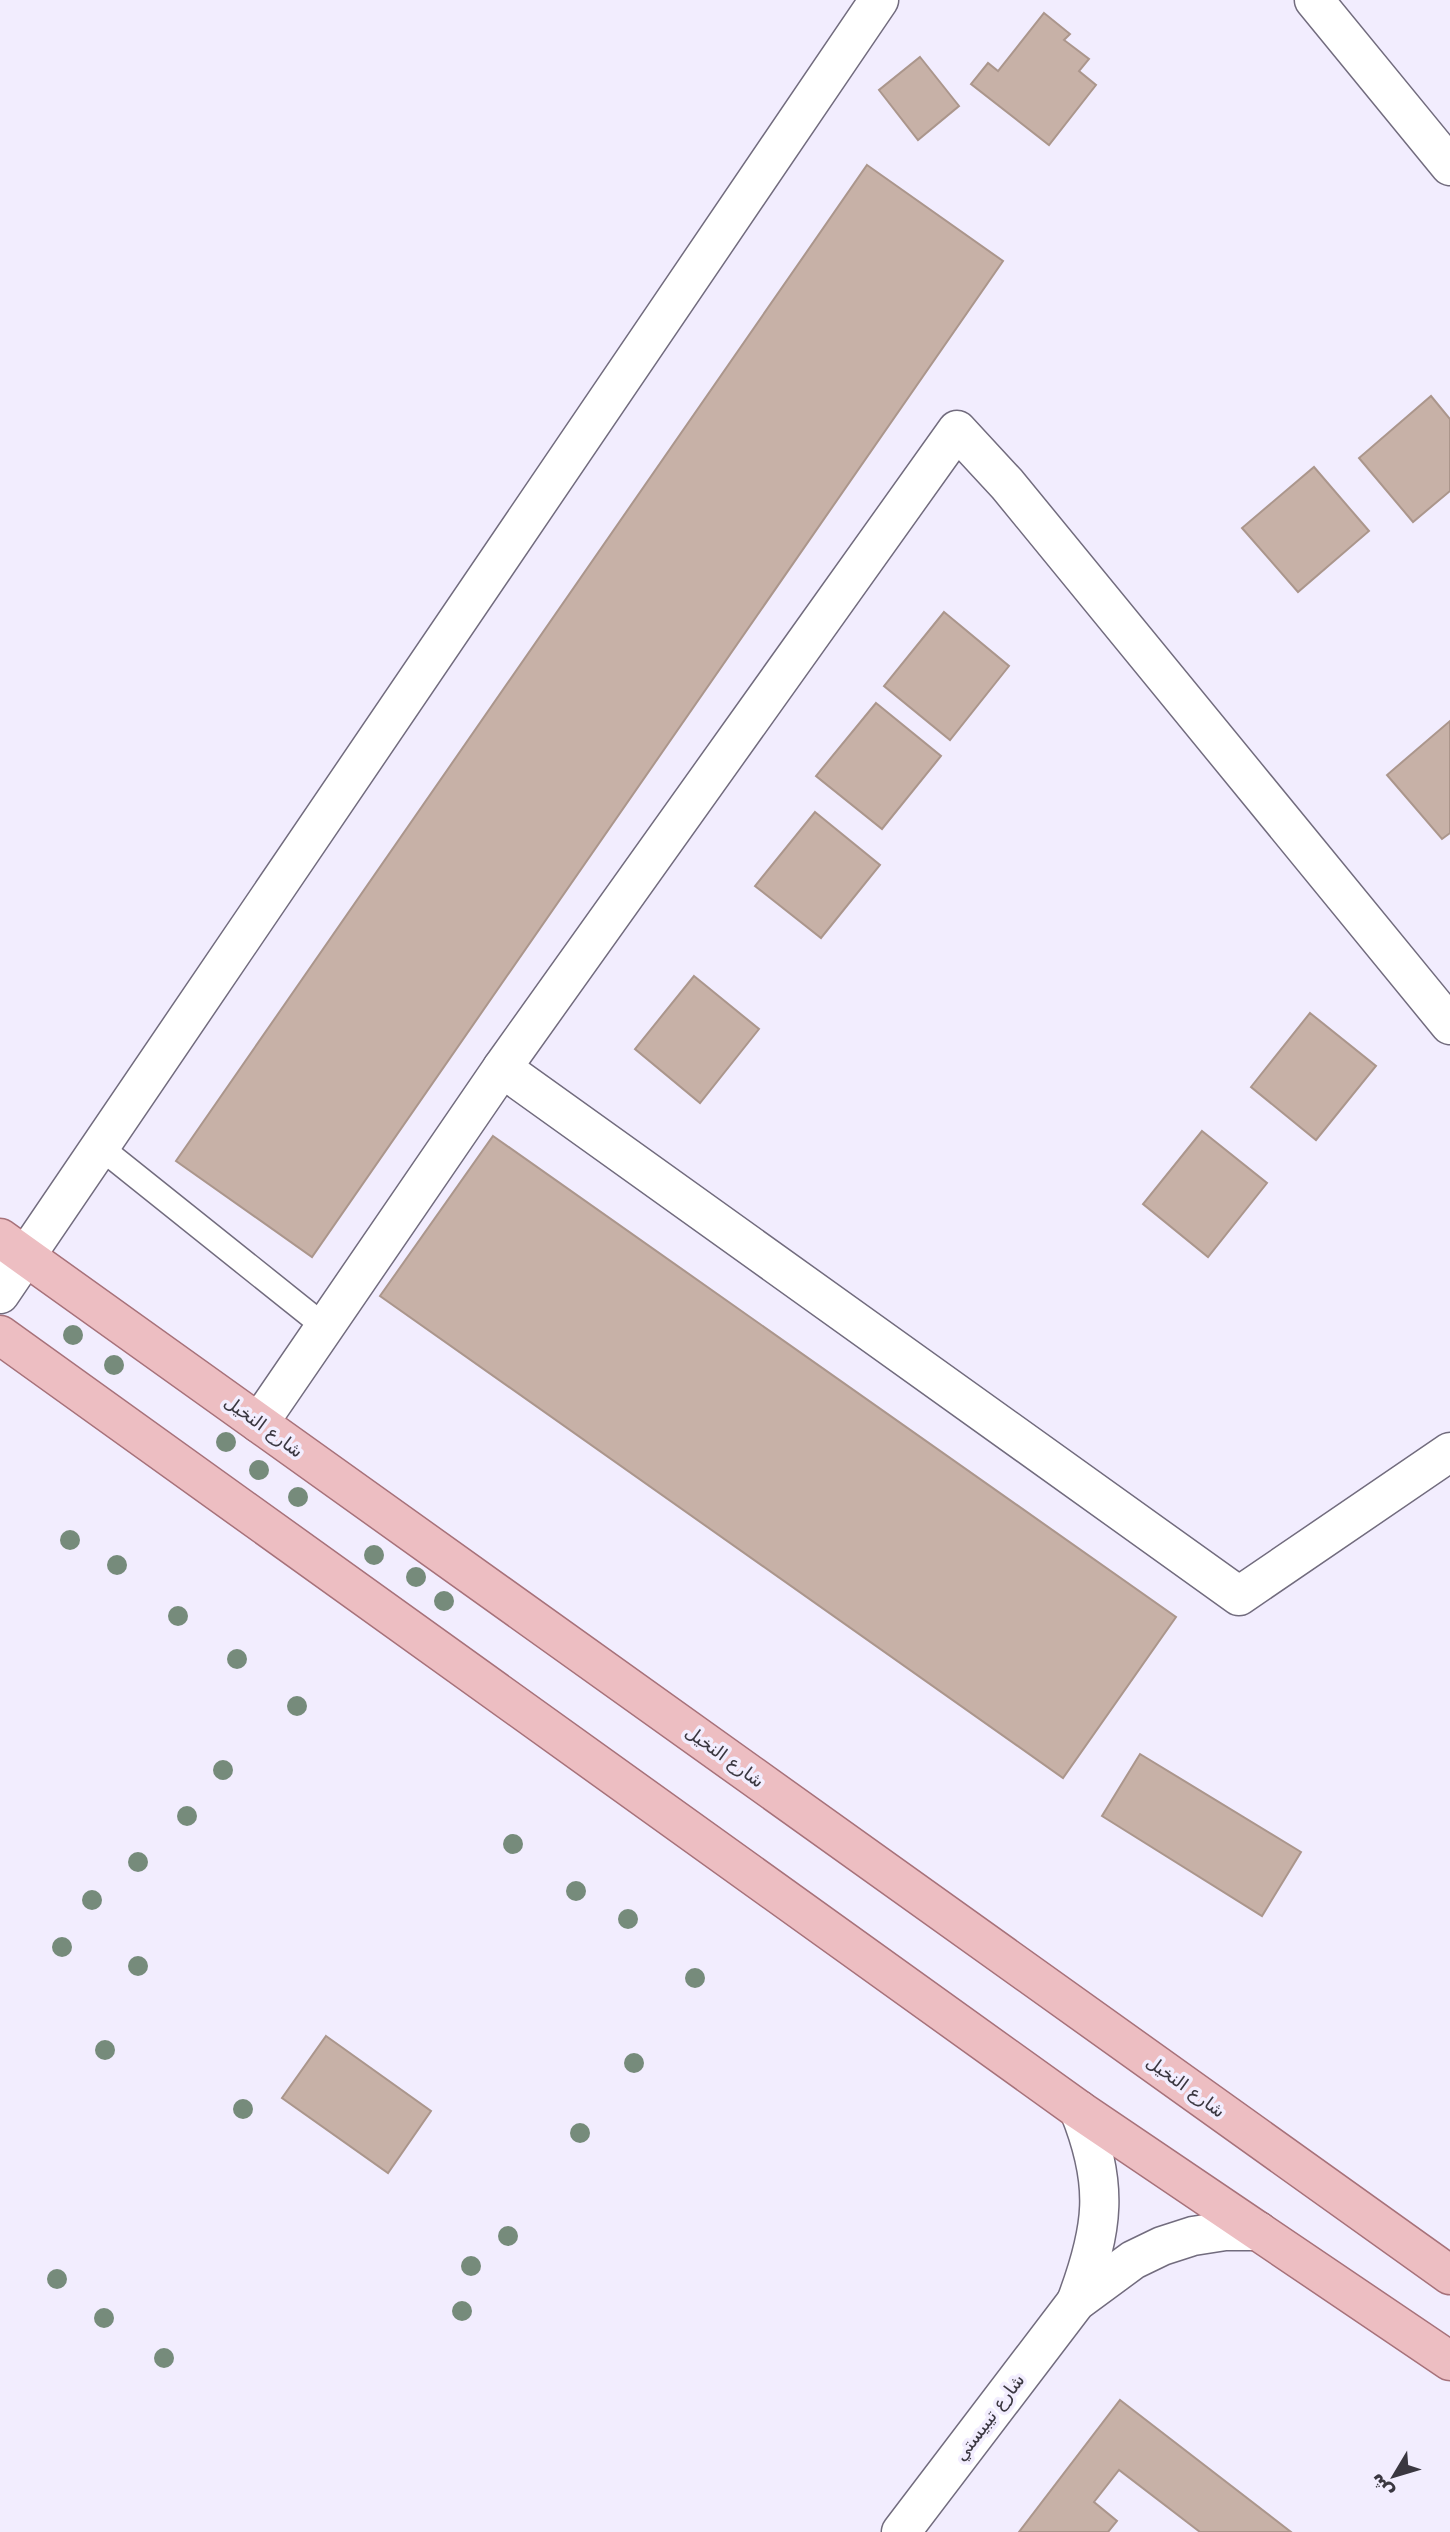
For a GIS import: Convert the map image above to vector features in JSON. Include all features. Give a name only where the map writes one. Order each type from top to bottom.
[{"type":"main road","name":"شارع النخيل","points":[[13,1247],[1450,2275]]},
{"type":"main road","points":[[0,1335],[1079,2110],[1450,2361]]},
{"type":"street","points":[[0,1294],[13,1247],[100,1147],[879,0]]},
{"type":"street","points":[[1314,0],[1450,166]]},
{"type":"street","points":[[259,1423],[502,1068],[957,430],[1007,484],[1450,1025]]},
{"type":"street","points":[[502,1068],[1239,1596],[1450,1452]]},
{"type":"street","points":[[1076,2302],[1097,2236],[1101,2204],[1096,2161],[1079,2110]]},
{"type":"street","points":[[1076,2302],[1133,2260],[1162,2246],[1193,2236],[1226,2231],[1258,2231]]},
{"type":"street","name":"شارع تيبيستي","points":[[901,2532],[1076,2302]]},
{"type":"lane","points":[[100,1147],[326,1327]]},
{"type":"building","points":[[1044,13],[1070,34],[1064,40],[1089,59],[1079,71],[1096,85],[1049,145],[971,84],[988,63],[998,71]]},
{"type":"building","points":[[920,57],[959,106],[918,140],[879,90]]},
{"type":"building","points":[[867,165],[1003,261],[312,1257],[176,1161]]},
{"type":"building","points":[[1431,396],[1450,419],[1450,491],[1413,522],[1359,458]]},
{"type":"building","points":[[1314,467],[1369,531],[1298,592],[1242,528]]},
{"type":"building","points":[[944,612],[1009,666],[950,740],[884,686]]},
{"type":"building","points":[[876,703],[941,756],[882,829],[816,776]]},
{"type":"building","points":[[1450,721],[1450,833],[1442,839],[1387,775]]},
{"type":"building","points":[[815,812],[880,865],[821,938],[755,886]]},
{"type":"building","points":[[694,976],[759,1029],[700,1103],[635,1049]]},
{"type":"building","points":[[1310,1013],[1376,1066],[1316,1140],[1251,1087]]},
{"type":"building","points":[[1202,1131],[1267,1183],[1208,1257],[1143,1204]]},
{"type":"building","points":[[493,1136],[1176,1617],[1063,1778],[380,1296]]},
{"type":"building","points":[[1140,1754],[1301,1852],[1262,1916],[1102,1816]]},
{"type":"building","points":[[326,2036],[431,2111],[388,2173],[282,2098]]},
{"type":"building","points":[[1120,2400],[1291,2532],[1200,2532],[1119,2470],[1094,2502],[1117,2521],[1108,2532],[1019,2532]]}]
